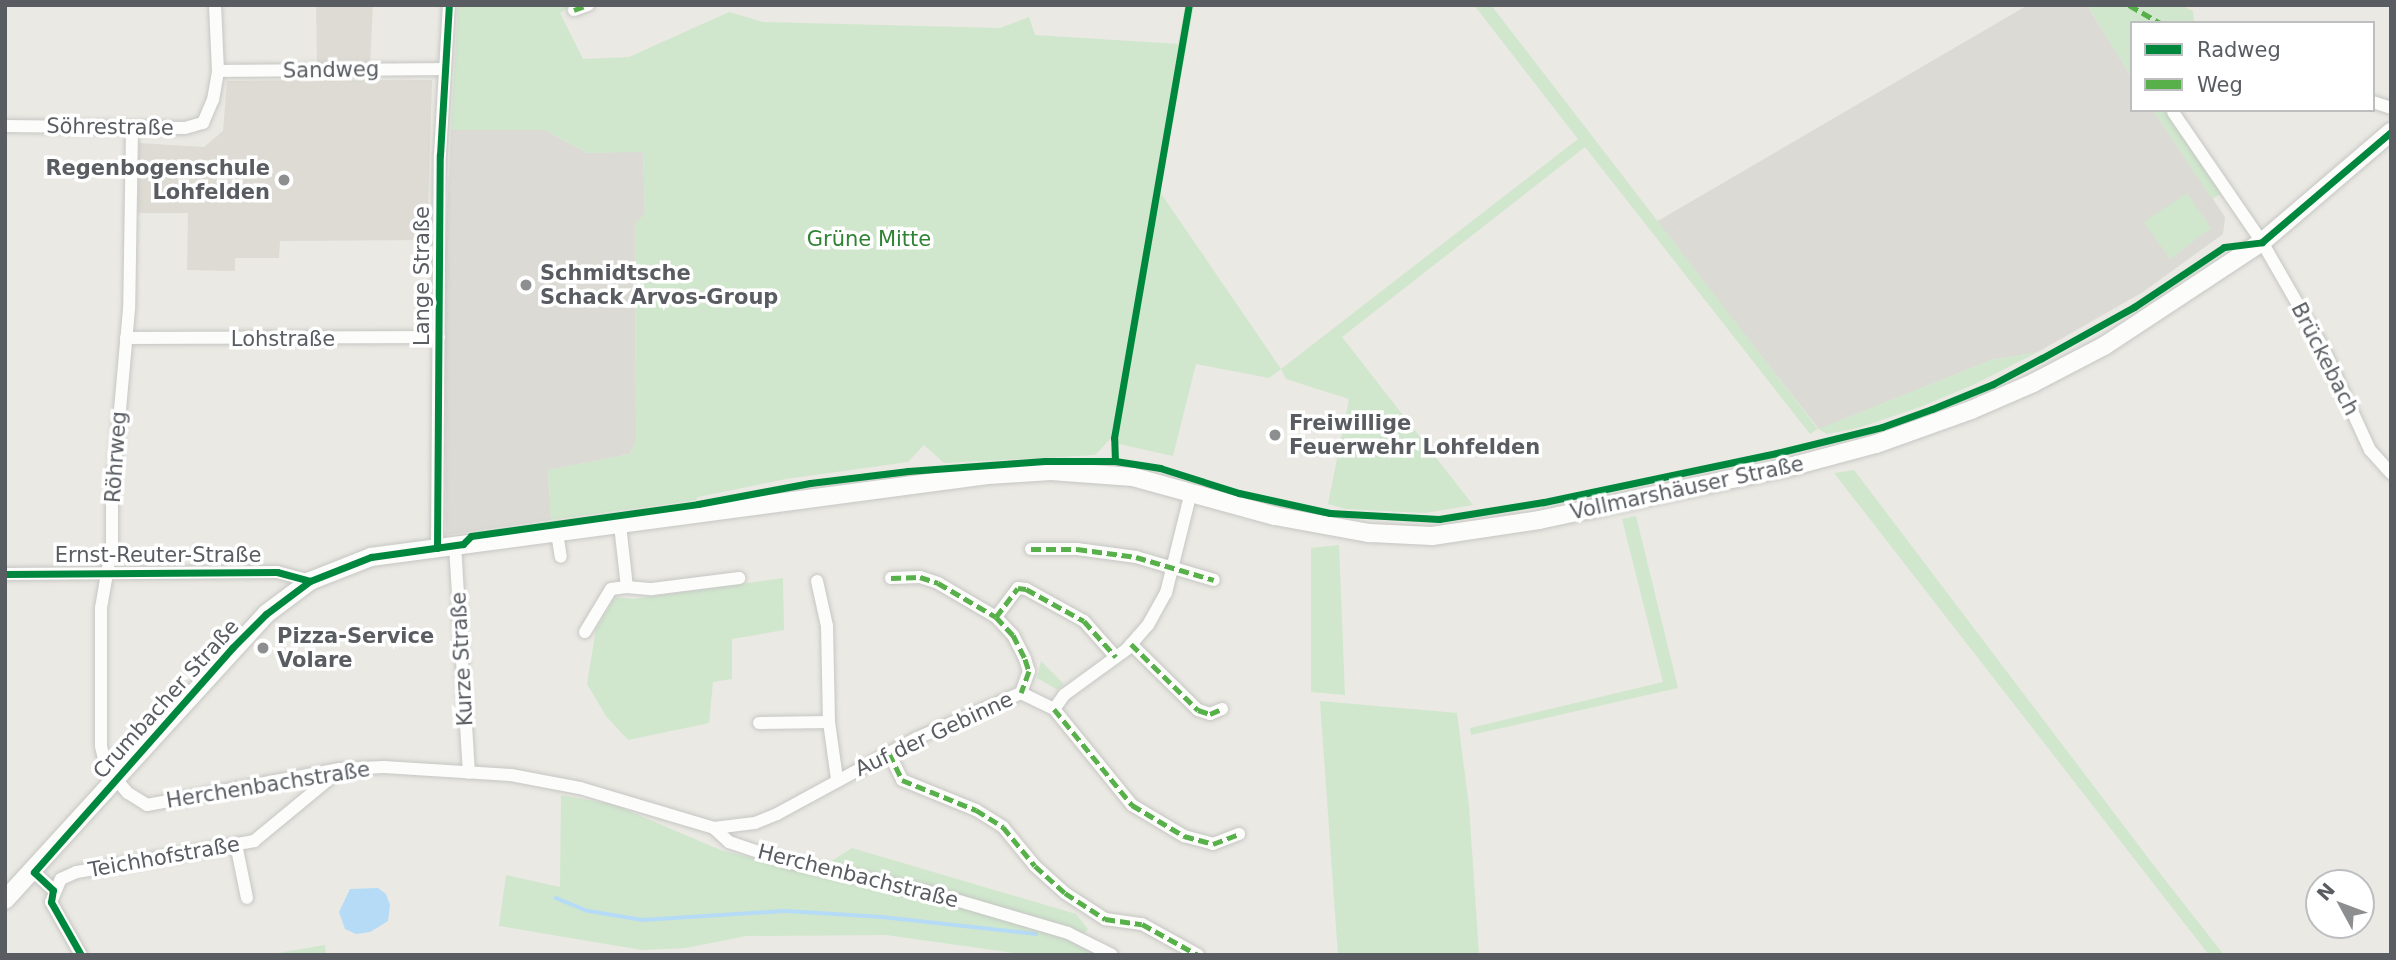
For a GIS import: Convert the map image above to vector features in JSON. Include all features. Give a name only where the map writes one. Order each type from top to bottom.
[{"type":"main road","name":"Vollmarshäuser Straße","points":[[1313,525],[1369,533],[1432,536],[1539,520],[1797,465],[1876,444],[1971,410],[2068,364],[2158,312],[2262,242],[2391,132]]},
{"type":"main road","name":"Crumbacher Straße","points":[[5,900],[34,872],[232,648],[266,614],[310,581],[371,557],[1020,472],[1105,473],[1191,492],[1313,525]]},
{"type":"street","points":[[215,5],[218,71]]},
{"type":"street","name":"Lange Straße","points":[[436,548],[440,155],[449,5]]},
{"type":"street","points":[[574,10],[588,5]]},
{"type":"street","name":"Sandweg","points":[[218,71],[444,69]]},
{"type":"street","name":"Söhrestraße","points":[[5,126],[185,128],[203,123],[212,100],[218,71]]},
{"type":"street","points":[[2173,112],[2262,242]]},
{"type":"street","name":"Röhrweg","points":[[115,782],[106,767],[101,746],[101,608],[112,545],[112,498],[126,338],[132,128]]},
{"type":"street","name":"Brückebach","points":[[2262,242],[2323,350],[2370,450],[2391,473]]},
{"type":"street","name":"Lohstraße","points":[[126,338],[439,337]]},
{"type":"street","points":[[1191,492],[1166,593],[1148,625],[1116,657],[1064,695],[1054,709],[1132,805],[1194,839],[1213,844],[1240,834]]},
{"type":"street","points":[[620,525],[627,587]]},
{"type":"street","points":[[557,533],[561,557]]},
{"type":"street","name":"Kurze Straße","points":[[455,545],[470,773]]},
{"type":"street","points":[[1031,548],[1077,549],[1136,557],[1174,566],[1214,580]]},
{"type":"street","name":"Ernst-Reuter-Straße","points":[[5,574],[277,572],[310,581]]},
{"type":"street","points":[[891,578],[920,577],[939,583],[996,617],[1013,635],[1029,671],[1021,693]]},
{"type":"street","points":[[585,632],[611,589],[652,589],[739,578]]},
{"type":"street","points":[[817,581],[827,626],[829,723],[837,779]]},
{"type":"street","points":[[996,617],[1018,588],[1026,589],[1084,621],[1116,657]]},
{"type":"street","points":[[1131,644],[1198,710],[1210,714],[1222,709]]},
{"type":"street","name":"Auf der Gebinne","points":[[714,828],[755,823],[890,753],[1021,693],[1054,709]]},
{"type":"street","points":[[759,723],[829,723]]},
{"type":"street","points":[[890,753],[902,780],[976,810],[1003,827],[1035,866],[1065,893],[1105,919],[1142,924],[1198,955]]},
{"type":"street","name":"Herchenbachstraße","points":[[115,782],[147,805],[340,769],[384,767],[511,775],[580,788],[714,828],[729,842],[791,863],[932,893],[1068,933],[1112,955]]},
{"type":"street","name":"Teichhofstraße","points":[[53,890],[61,879],[77,872],[254,841],[340,769]]},
{"type":"street","points":[[236,844],[247,898]]},
{"type":"street","points":[[34,872],[53,890],[51,902],[81,955]]},
{"type":"shaded area","points":[[316,5],[373,5],[370,65],[317,64]]},
{"type":"shaded area","points":[[2028,5],[2087,5],[2130,75],[2130,112],[2154,112],[2225,217],[2223,234],[2143,292],[2038,352],[1991,360],[1819,429],[1656,222]]},
{"type":"shaded area","name":"Regenbogenschule Lohfelden","points":[[432,80],[427,240],[280,241],[279,258],[235,258],[235,271],[187,270],[188,213],[138,213],[139,143],[204,147],[223,131],[227,81]]},
{"type":"shaded area","points":[[451,130],[545,130],[587,153],[643,151],[645,214],[635,225],[636,440],[630,454],[548,470],[551,520],[446,535],[445,259]]},
{"type":"green space","name":"Grüne Mitte","points":[[458,5],[573,5],[560,13],[583,59],[629,57],[729,12],[763,22],[1000,28],[1029,17],[1035,35],[1178,44],[1185,5],[1194,5],[1160,192],[1281,369],[1269,378],[1196,364],[1173,456],[1119,444],[1111,438],[1095,455],[944,463],[924,445],[908,462],[786,479],[698,497],[696,500],[551,520],[548,470],[630,454],[636,440],[635,225],[645,213],[643,152],[587,153],[545,130],[451,130]]},
{"type":"green space","points":[[1474,5],[1491,5],[1818,429],[1810,434],[1585,147],[1342,337],[1473,505],[1425,513],[1346,509],[1328,504],[1349,399],[1286,379],[1281,369],[1578,139]]},
{"type":"green space","points":[[2087,5],[2180,5],[2193,11],[2194,21],[2130,21],[2130,75]]},
{"type":"green space","points":[[2154,112],[2179,112],[2230,189],[2212,199]]},
{"type":"green space","points":[[2187,193],[2211,228],[2170,259],[2144,222]]},
{"type":"green space","points":[[2038,352],[1973,385],[1920,407],[1858,428],[1827,434],[1818,429],[1991,360]]},
{"type":"green space","points":[[1854,470],[2224,955],[2209,955],[1834,473]]},
{"type":"green space","points":[[1636,516],[1678,688],[1471,735],[1470,728],[1663,682],[1622,519]]},
{"type":"green space","points":[[1339,545],[1345,695],[1311,692],[1311,548]]},
{"type":"green space","points":[[783,578],[784,630],[732,639],[732,679],[713,682],[709,723],[628,740],[606,716],[587,684],[596,629],[615,597],[633,599]]},
{"type":"green space","points":[[1041,661],[1064,684],[1058,690],[1037,678]]},
{"type":"green space","points":[[1320,701],[1457,713],[1469,806],[1479,955],[1338,955]]},
{"type":"green space","points":[[561,795],[615,805],[723,851],[814,872],[852,848],[1076,914],[1088,929],[1076,944],[1097,955],[1028,955],[886,935],[746,936],[686,948],[642,950],[499,926],[506,875],[560,887]]},
{"type":"green space","points":[[325,945],[326,955],[272,955],[272,954]]},
{"type":"water","points":[[378,888],[386,894],[390,905],[388,921],[370,932],[356,934],[345,929],[339,912],[350,889]]},
{"type":"waterway","points":[[556,898],[589,911],[642,920],[787,911],[882,917],[1036,934]]},
{"type":"marked path","points":[[574,10],[588,5]]},
{"type":"marked path","points":[[2129,5],[2157,21]]},
{"type":"marked path","points":[[1031,549],[1077,549],[1136,557],[1214,580]]},
{"type":"marked path","points":[[891,578],[920,577],[938,583],[996,617],[1013,635],[1029,671],[1021,693]]},
{"type":"marked path","points":[[996,617],[1018,588],[1026,589],[1084,621],[1116,657]]},
{"type":"marked path","points":[[1131,644],[1198,710],[1210,714],[1222,709]]},
{"type":"marked path","points":[[1054,709],[1132,805],[1184,836],[1213,844],[1239,834]]},
{"type":"marked path","points":[[889,753],[902,780],[976,810],[1003,827],[1035,866],[1065,893],[1105,919],[1142,924],[1198,955]]},
{"type":"cycle path","points":[[437,548],[440,155],[449,5]]},
{"type":"cycle path","points":[[1115,461],[1114,438],[1189,5]]},
{"type":"cycle path","points":[[81,955],[51,902],[53,890],[34,872],[232,648],[266,614],[310,581],[371,557],[463,544],[471,536],[698,504],[810,483],[908,471],[1045,461],[1115,461],[1160,468],[1239,493],[1330,513],[1439,519],[1544,502],[1777,453],[1882,427],[1993,384],[2134,307],[2224,247],[2262,242],[2391,132]]},
{"type":"cycle path","points":[[5,574],[277,572],[310,581]]},
{"type":"place","name":"Regenbogenschule Lohfelden","points":[[284,180]]},
{"type":"place","name":"Schmidtsche Schack Arvos-Group","points":[[526,285]]},
{"type":"place","name":"Freiwillige Feuerwehr Lohfelden","points":[[1275,435]]},
{"type":"place","name":"Pizza-Service Volare","points":[[263,648]]}]
